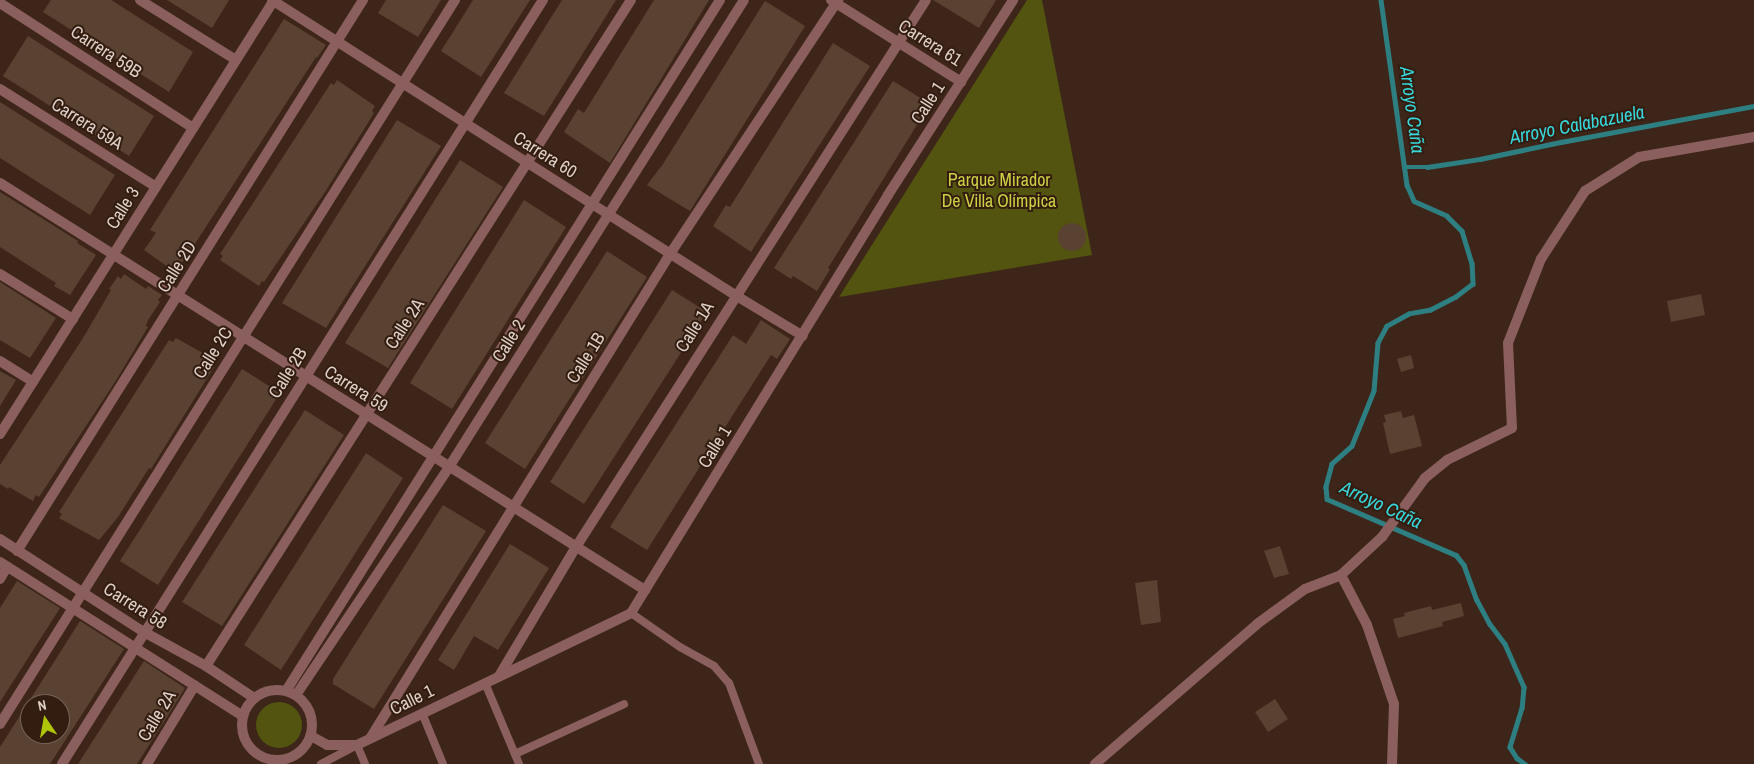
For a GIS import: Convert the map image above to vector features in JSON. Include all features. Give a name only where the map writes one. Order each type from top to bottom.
[{"type":"street","points":[[140,0],[236,60]]},
{"type":"street","name":"Calle 3","points":[[0,434],[273,0]]},
{"type":"street","name":"Carrera 60","points":[[273,0],[591,204],[803,336]]},
{"type":"street","name":"Calle 2D","points":[[17,551],[363,0]]},
{"type":"street","name":"Calle 2C","points":[[0,724],[455,0]]},
{"type":"street","name":"Calle 2B","points":[[62,764],[305,376],[544,0]]},
{"type":"street","name":"Calle 2A","points":[[206,666],[631,0]]},
{"type":"street","name":"Calle 2","points":[[286,691],[720,0]]},
{"type":"street","name":"Calle 2","points":[[296,695],[449,467],[607,214],[744,0]]},
{"type":"street","name":"Calle 1A","points":[[499,677],[576,547],[735,295],[926,0]]},
{"type":"street","name":"Calle 1","points":[[311,736],[327,745],[357,745],[631,612],[803,336],[888,195],[1013,0]]},
{"type":"street","name":"Carrera 61","points":[[835,1],[961,82]]},
{"type":"street","name":"Calle 1B","points":[[370,738],[670,254],[835,1]]},
{"type":"street","name":"Carrera 59B","points":[[0,3],[193,128]]},
{"type":"street","name":"Carrera 59A","points":[[0,90],[156,187]]},
{"type":"street","points":[[1095,764],[1257,624],[1304,589],[1341,575],[1382,537],[1426,478],[1447,460],[1512,428],[1508,343],[1541,259],[1585,191],[1639,157],[1754,137]]},
{"type":"street","name":"Carrera 59","points":[[0,183],[645,590]]},
{"type":"street","points":[[0,274],[73,318]]},
{"type":"street","points":[[0,361],[33,382]]},
{"type":"street","name":"Carrera 58","points":[[0,539],[144,632],[206,666],[254,698]]},
{"type":"street","points":[[0,579],[4,564]]},
{"type":"street","name":"Carrera 58","points":[[4,564],[243,716]]},
{"type":"street","points":[[1341,575],[1367,625],[1394,704],[1392,764]]},
{"type":"street","name":"Calle 2A","points":[[147,764],[195,685]]},
{"type":"street","points":[[286,691],[296,695],[305,703],[311,713],[313,725],[311,736],[305,747],[296,755],[285,760],[273,760],[261,756],[252,749],[244,734],[243,716],[254,698],[264,693],[286,691]]},
{"type":"lane","points":[[631,612],[680,647],[714,666],[729,684],[759,764]]},
{"type":"lane","points":[[485,683],[519,764]]},
{"type":"lane","points":[[515,754],[624,704]]},
{"type":"lane","points":[[422,713],[443,764]]},
{"type":"lane","points":[[321,764],[357,745],[365,764]]},
{"type":"green space","name":"Parque Mirador De Villa Olímpica","points":[[1027,0],[1042,0],[1092,255],[839,297]]},
{"type":"green space","points":[[279,702],[292,706],[298,712],[302,725],[298,738],[292,744],[279,748],[266,744],[260,738],[256,725],[260,712],[266,706]]},
{"type":"building","points":[[51,0],[111,0],[193,52],[169,92],[43,12]]},
{"type":"building","points":[[167,0],[229,0],[212,28]]},
{"type":"building","points":[[386,0],[441,0],[418,37],[378,13]]},
{"type":"building","points":[[473,0],[530,0],[481,77],[441,51]]},
{"type":"building","points":[[562,0],[616,0],[544,116],[504,93]]},
{"type":"building","points":[[654,0],[709,0],[610,163],[564,132],[578,109],[584,113]]},
{"type":"building","points":[[933,0],[996,0],[979,28]]},
{"type":"building","points":[[765,1],[805,26],[690,211],[647,185],[663,164]]},
{"type":"building","points":[[284,19],[326,45],[316,57],[175,272],[144,250],[156,233],[150,230]]},
{"type":"building","points":[[28,36],[154,116],[129,156],[3,76]]},
{"type":"building","points":[[833,43],[870,66],[751,252],[713,226],[726,205],[730,207]]},
{"type":"building","points":[[337,80],[375,106],[372,111],[374,113],[325,192],[264,282],[262,281],[259,286],[220,260],[223,256],[220,254],[331,83],[334,85]]},
{"type":"building","points":[[893,81],[930,104],[828,268],[830,269],[817,291],[793,276],[791,279],[774,268]]},
{"type":"building","points":[[0,102],[115,175],[90,215],[0,158]]},
{"type":"building","points":[[397,120],[441,146],[326,328],[282,303]]},
{"type":"building","points":[[460,160],[503,187],[388,368],[345,343]]},
{"type":"building","points":[[0,192],[78,241],[77,243],[96,255],[70,295],[54,286],[56,283],[0,247]]},
{"type":"building","points":[[524,200],[566,227],[452,409],[410,383]]},
{"type":"building","points":[[1072,223],[1082,227],[1086,237],[1082,247],[1072,251],[1062,247],[1058,237],[1062,227]]},
{"type":"building","points":[[607,251],[647,277],[525,469],[485,443]]},
{"type":"building","points":[[124,274],[146,289],[148,286],[162,295],[158,300],[160,302],[148,320],[146,326],[148,327],[115,382],[39,497],[36,495],[33,501],[0,484],[0,465],[83,338],[111,290],[109,289],[118,276],[121,279]]},
{"type":"building","points":[[0,282],[56,318],[30,358],[0,340]]},
{"type":"building","points":[[672,290],[707,312],[584,504],[550,482]]},
{"type":"building","points":[[1701,294],[1705,315],[1671,322],[1667,301]]},
{"type":"building","points":[[761,320],[790,339],[777,359],[771,355],[647,550],[610,527],[733,335],[746,344]]},
{"type":"building","points":[[176,338],[215,360],[212,366],[214,367],[151,469],[149,468],[118,517],[99,540],[59,518],[62,514],[59,512],[169,340],[173,342]]},
{"type":"building","points":[[1411,355],[1414,368],[1401,372],[1397,359]]},
{"type":"building","points":[[242,369],[280,393],[158,585],[120,561]]},
{"type":"building","points":[[0,371],[16,380],[0,406]]},
{"type":"building","points":[[305,410],[344,435],[222,626],[182,602]]},
{"type":"building","points":[[1401,411],[1403,418],[1414,415],[1422,446],[1390,454],[1383,423],[1386,422],[1384,415]]},
{"type":"building","points":[[366,453],[403,478],[281,670],[244,645]]},
{"type":"building","points":[[443,505],[486,531],[374,709],[333,684],[333,679]]},
{"type":"building","points":[[510,544],[549,568],[498,650],[474,636],[454,670],[438,660]]},
{"type":"building","points":[[1280,546],[1289,574],[1274,578],[1264,551]]},
{"type":"building","points":[[1157,580],[1161,622],[1141,625],[1135,583]]},
{"type":"building","points":[[17,581],[60,608],[0,702],[0,608]]},
{"type":"building","points":[[1461,603],[1464,616],[1442,622],[1443,626],[1398,638],[1393,619],[1405,616],[1404,613],[1431,606],[1432,610]]},
{"type":"building","points":[[80,621],[124,649],[70,733],[70,694],[34,694]]},
{"type":"building","points":[[144,661],[185,688],[137,764],[78,764]]},
{"type":"building","points":[[1275,699],[1288,719],[1268,732],[1255,712]]},
{"type":"building","points":[[20,716],[20,744],[63,744],[50,764],[0,764],[0,747]]},
{"type":"waterway","name":"Arroyo Caña","points":[[1381,0],[1407,185],[1414,201],[1447,216],[1462,231],[1472,263],[1473,284],[1456,297],[1431,310],[1409,314],[1387,326],[1378,343],[1374,391],[1352,446],[1332,464],[1326,487],[1327,499],[1456,555],[1464,565],[1477,600],[1490,624],[1505,644],[1524,687],[1522,708],[1510,747],[1517,758],[1525,764]]},
{"type":"waterway","name":"Arroyo Calabazuela","points":[[1405,167],[1427,167],[1480,159],[1754,106]]}]
